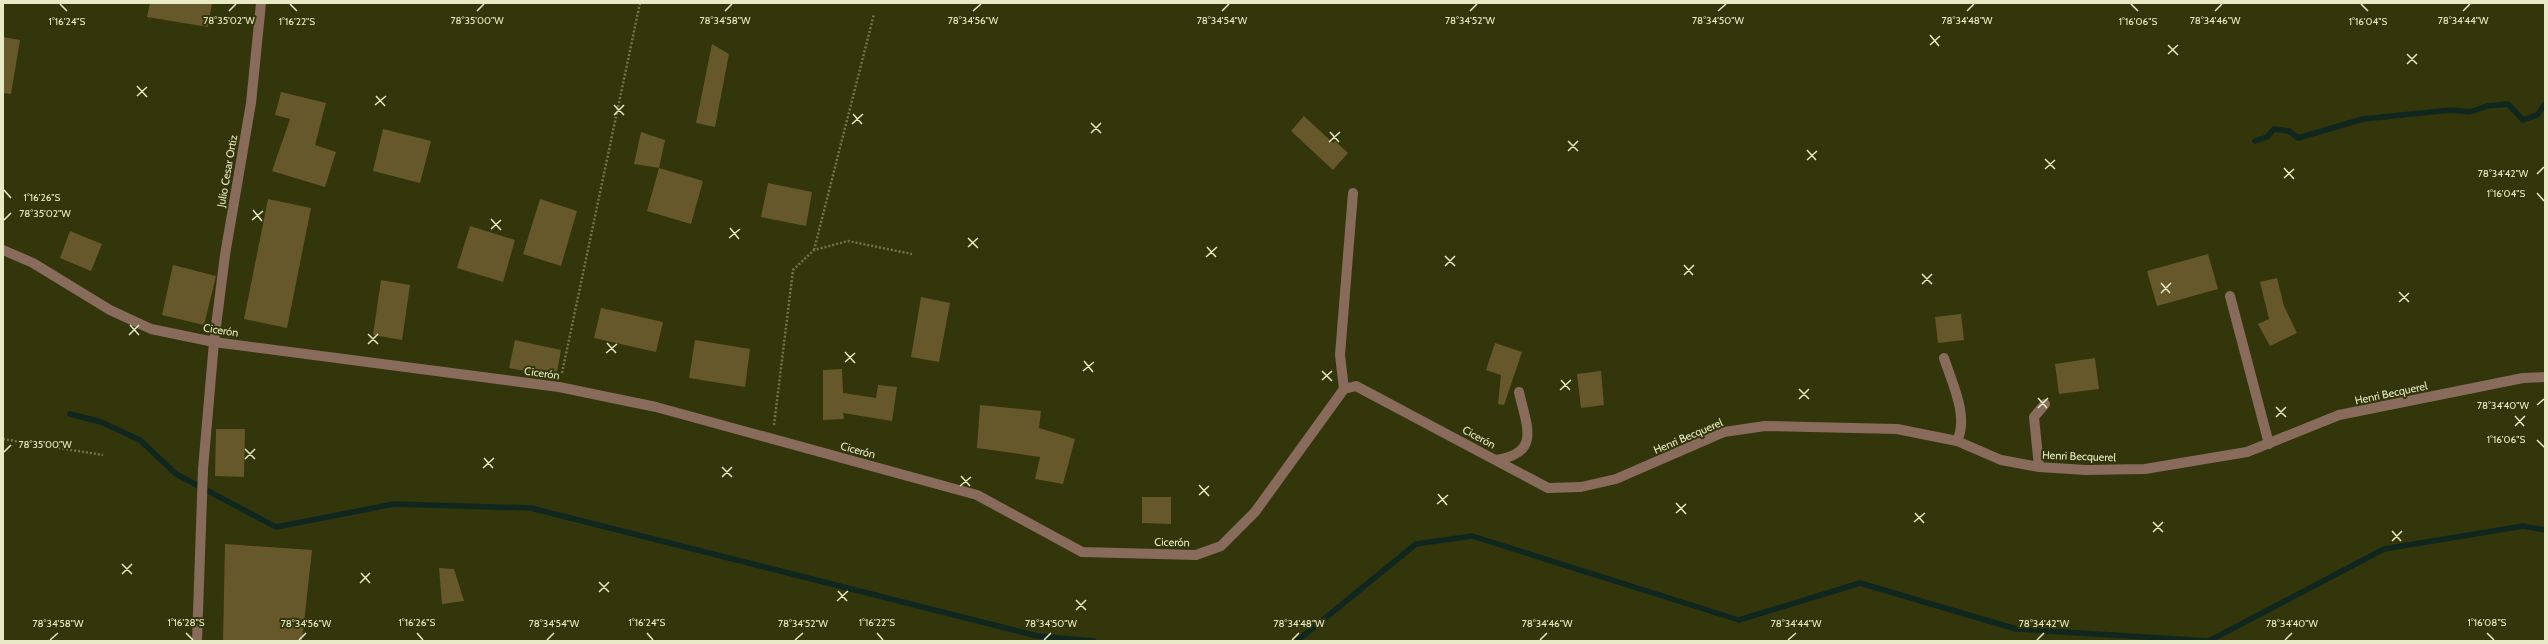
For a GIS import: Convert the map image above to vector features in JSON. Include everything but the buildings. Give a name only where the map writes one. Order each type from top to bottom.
[{"type":"street","name":"Julio Cesar Ortiz","points":[[197,641],[201,502],[214,342],[225,255],[251,103],[261,3]]},
{"type":"street","points":[[1344,389],[1340,355],[1353,193]]},
{"type":"street","name":"Cicerón","points":[[3,250],[32,263],[110,310],[151,329],[214,342],[560,387],[656,407],[977,495],[1082,552],[1196,555],[1221,546],[1255,512],[1344,389],[1356,386],[1548,488],[1581,487],[1616,480]]},
{"type":"street","points":[[2230,296],[2269,444]]},
{"type":"street","points":[[1944,358],[1960,414],[1962,431],[1957,441]]},
{"type":"street","name":"Henri Becquerel","points":[[1616,480],[1724,432],[1765,426],[1897,429],[1957,441],[2001,460],[2039,467],[2085,470],[2145,469],[2247,452],[2339,415],[2523,378],[2545,377]]},
{"type":"street","points":[[1496,460],[1520,453],[1528,442],[1519,392]]},
{"type":"street","points":[[2039,467],[2034,417],[2045,404]]},
{"type":"path","points":[[560,387],[566,344],[640,3]]},
{"type":"path","points":[[814,250],[874,14]]},
{"type":"path","points":[[772,440],[792,270],[814,250],[848,241],[912,254]]},
{"type":"path","points":[[3,439],[103,456]]},
{"type":"waterway","points":[[2255,141],[2267,137],[2274,129],[2289,131],[2298,138],[2363,119],[2451,110],[2470,112],[2487,106],[2508,104],[2523,120],[2537,115],[2545,104]]},
{"type":"waterway","points":[[70,414],[101,422],[140,440],[176,474],[276,527],[394,504],[531,508],[1037,636],[1094,641]]},
{"type":"waterway","points":[[1297,641],[1416,544],[1472,536],[1739,620],[1860,583],[2016,629],[2209,641],[2384,549],[2523,526],[2545,530]]}]
